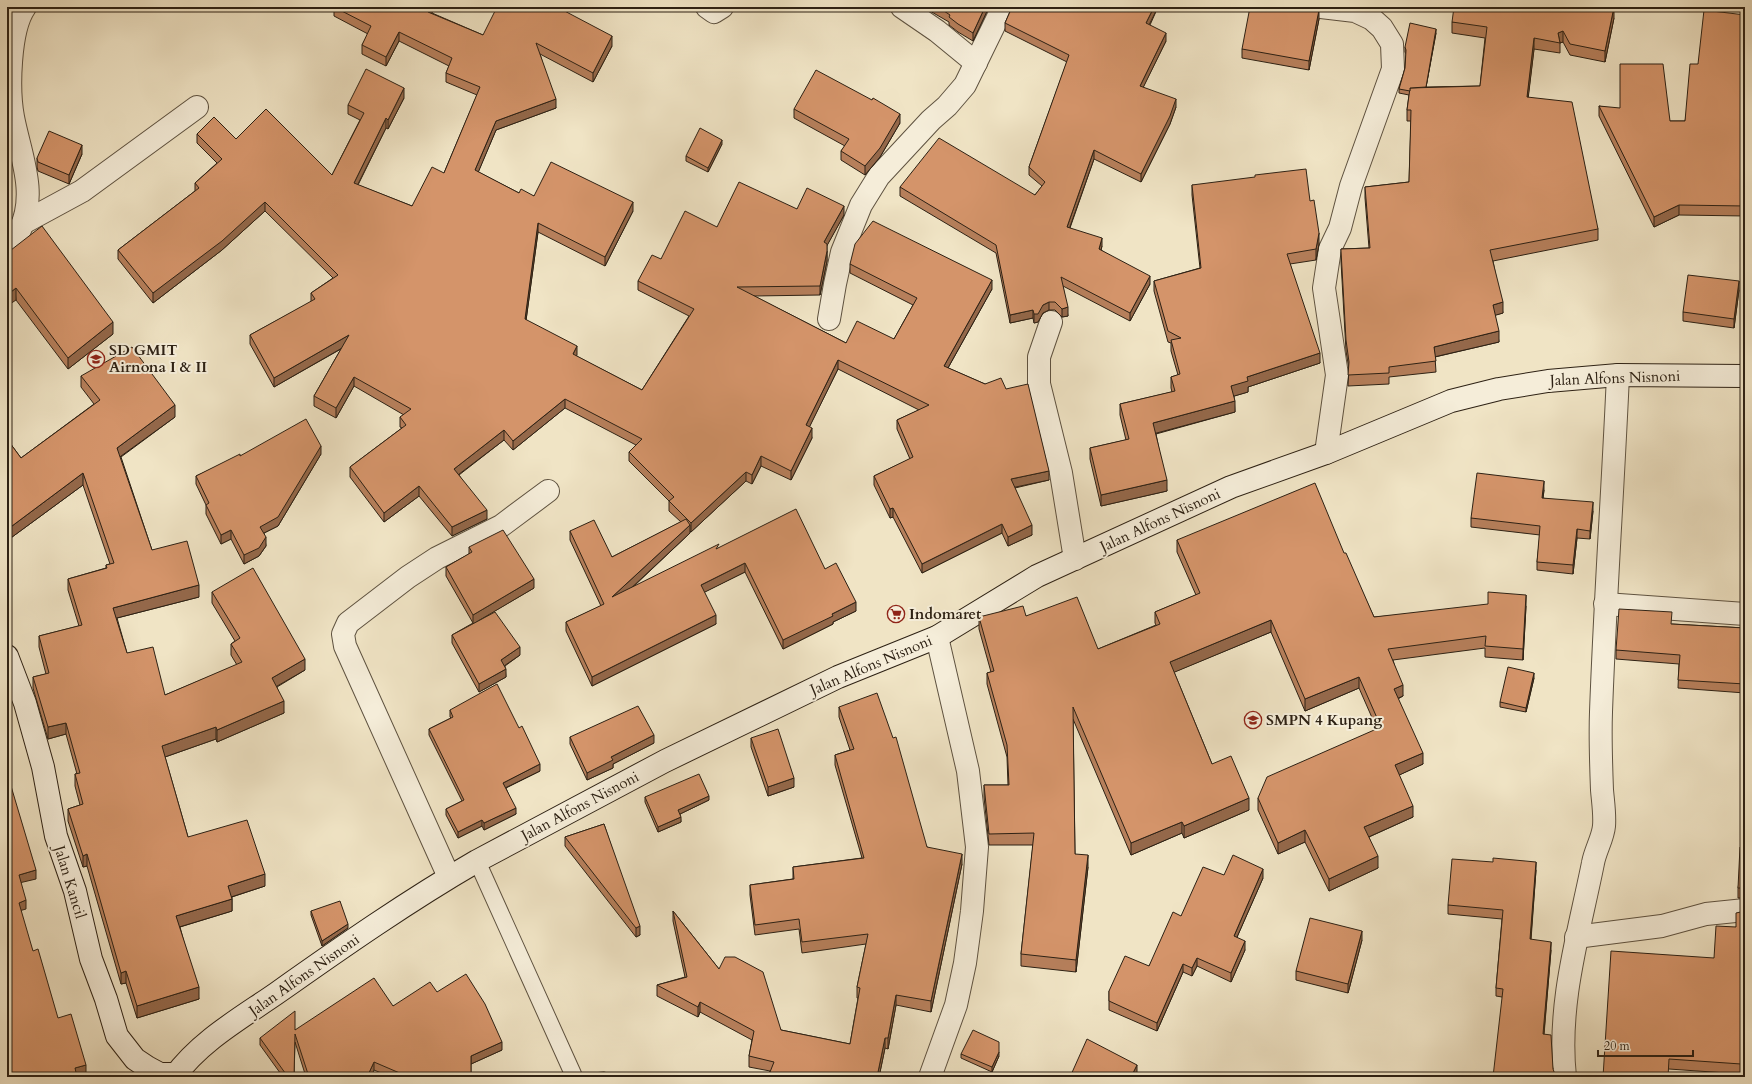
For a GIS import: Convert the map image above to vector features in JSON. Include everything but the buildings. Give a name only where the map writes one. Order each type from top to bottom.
[{"type":"street","points":[[7,246],[14,241],[23,223],[28,200],[28,182],[13,115],[11,69],[14,34],[21,13],[25,7]]},
{"type":"street","points":[[707,7],[714,12],[722,7]]},
{"type":"street","points":[[902,7],[937,31],[976,63]]},
{"type":"street","points":[[829,319],[842,252],[861,205],[879,176],[947,106],[960,90],[976,63],[1003,7]]},
{"type":"street","points":[[1321,7],[1355,11],[1372,19],[1382,28],[1392,44],[1393,69],[1351,186],[1340,228],[1330,249],[1324,288],[1337,375],[1326,453]]},
{"type":"street","points":[[23,223],[82,191],[197,107]]},
{"type":"street","points":[[1051,322],[1039,357],[1040,384],[1061,473],[1075,559]]},
{"type":"street","points":[[1566,1077],[1563,1059],[1568,984],[1576,937],[1587,896],[1593,861],[1604,826],[1600,734],[1605,604],[1611,529],[1618,375]]},
{"type":"street","name":"Jalan Alfons Nisnoni","points":[[175,1076],[195,1053],[231,1025],[328,957],[449,877],[477,861],[672,757],[838,678],[937,637],[1037,576],[1231,487],[1326,453],[1451,401],[1499,389],[1548,381],[1618,375],[1745,376]]},
{"type":"street","points":[[449,877],[345,646],[344,629],[348,623],[408,577],[437,558],[501,526],[548,491]]},
{"type":"street","points":[[1605,604],[1745,614]]},
{"type":"street","points":[[930,1077],[956,1005],[965,963],[973,903],[977,847],[968,771],[937,637]]},
{"type":"street","name":"Jalan Kancil","points":[[7,656],[25,703],[44,767],[56,836],[75,891],[91,959],[106,998],[117,1036],[135,1059],[160,1074],[175,1076]]},
{"type":"street","points":[[1576,937],[1662,926],[1706,914],[1745,910]]},
{"type":"lane","points":[[477,861],[573,1074]]},
{"type":"place","name":"SD GMIT Airnona I & II","points":[[96,359]]},
{"type":"place","name":"Indomaret","points":[[896,614]]},
{"type":"place","name":"SMPN 4 Kupang","points":[[1253,720]]}]
